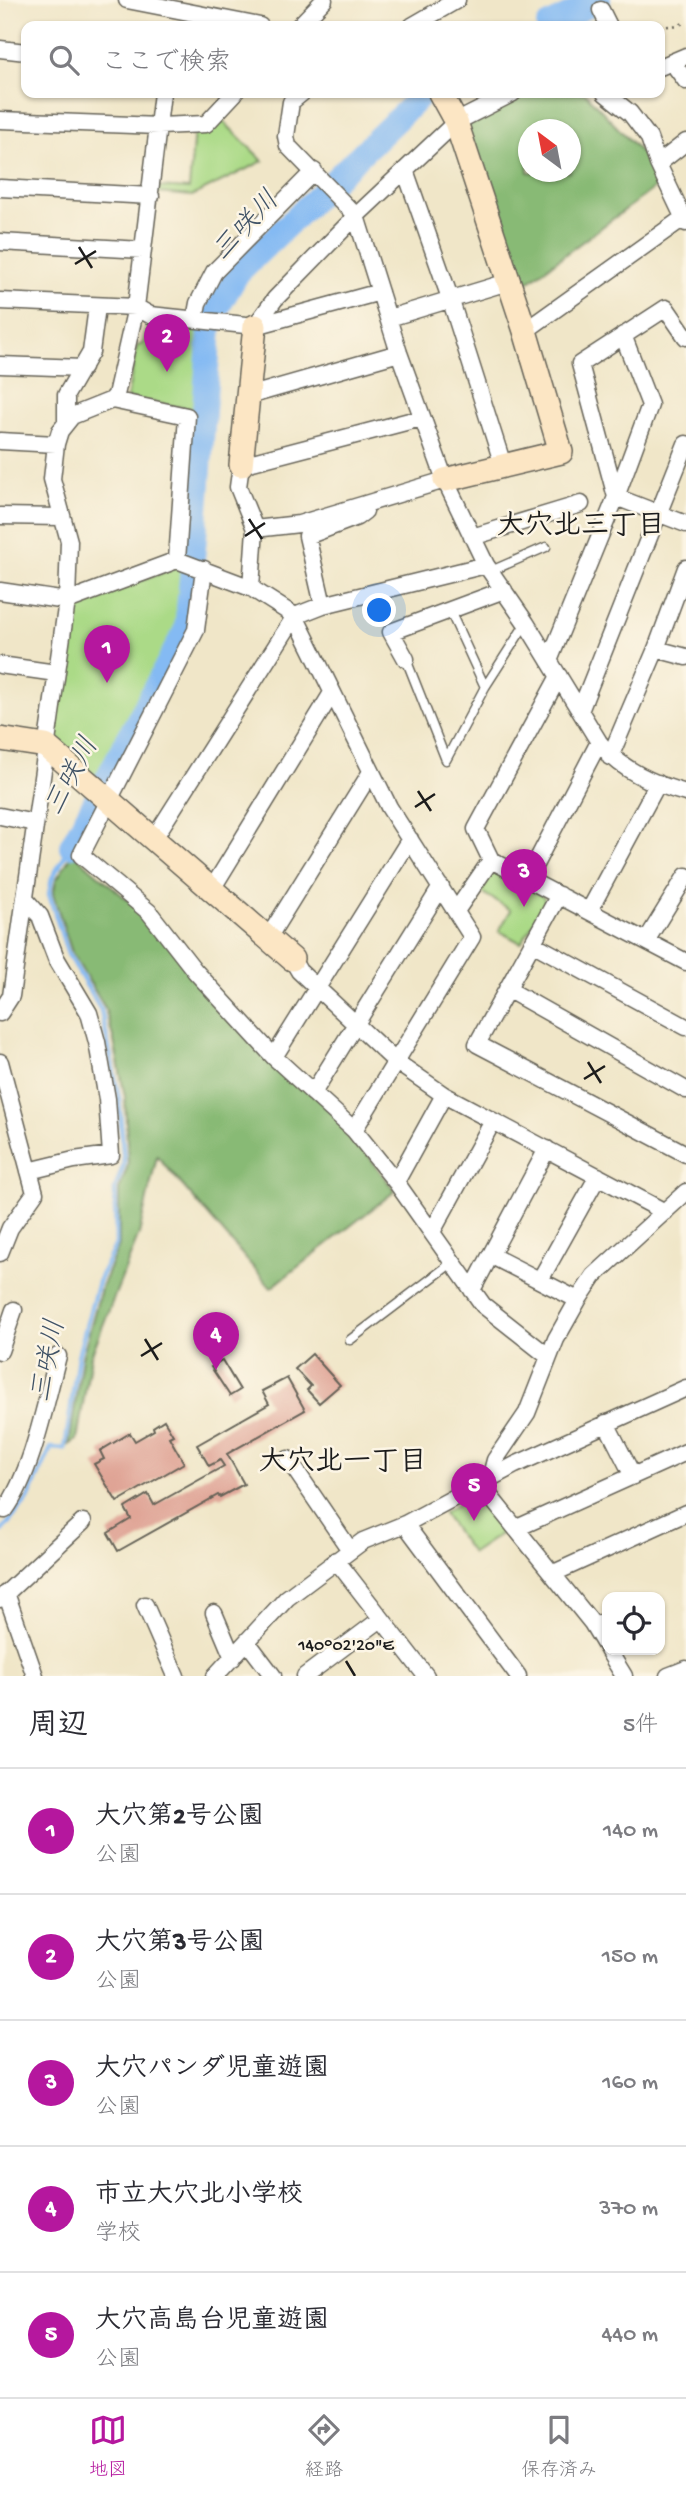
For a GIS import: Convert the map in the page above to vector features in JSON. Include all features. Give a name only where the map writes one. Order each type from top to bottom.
[{"type":"street","points":[[127,0],[170,18],[204,21]]},
{"type":"street","points":[[304,21],[324,0]]},
{"type":"street","points":[[422,21],[457,0]]},
{"type":"street","points":[[601,10],[606,21]]},
{"type":"street","points":[[0,49],[21,51]]},
{"type":"street","points":[[673,62],[686,81]]},
{"type":"street","points":[[66,421],[116,396],[136,307],[162,98]]},
{"type":"street","points":[[0,120],[159,126],[206,124],[230,98]]},
{"type":"street","points":[[296,98],[291,102],[286,136],[288,146],[356,216],[421,418],[445,480],[489,568],[610,757],[633,773],[686,793]]},
{"type":"street","points":[[255,529],[299,524],[445,480],[561,452],[525,331],[456,122],[443,98]]},
{"type":"street","points":[[251,588],[255,529],[238,486],[256,326],[275,299],[356,216],[456,122],[503,98]]},
{"type":"street","points":[[525,331],[685,219],[657,164],[649,138],[630,113],[611,98]]},
{"type":"street","points":[[657,164],[686,142]]},
{"type":"street","points":[[405,170],[450,298],[503,465]]},
{"type":"street","points":[[207,320],[198,303],[214,272],[314,171]]},
{"type":"street","points":[[0,188],[151,196]]},
{"type":"street","points":[[0,242],[143,250]]},
{"type":"street","points":[[389,318],[508,282]]},
{"type":"street","points":[[0,301],[136,307],[150,315],[256,326],[380,292]]},
{"type":"street","points":[[0,1013],[11,996],[66,601],[69,541],[52,479],[56,444],[66,421],[66,395],[91,352],[97,307]]},
{"type":"street","points":[[616,497],[580,364],[666,308],[686,337]]},
{"type":"street","points":[[550,661],[650,404],[623,335]]},
{"type":"street","points":[[248,396],[399,353]]},
{"type":"street","points":[[0,365],[83,368]]},
{"type":"street","points":[[112,400],[187,416],[177,560]]},
{"type":"street","points":[[241,465],[421,418]]},
{"type":"street","points":[[0,440],[56,444]]},
{"type":"street","points":[[580,711],[686,444]]},
{"type":"street","points":[[616,497],[686,524]]},
{"type":"street","points":[[323,605],[307,536],[357,517],[377,500]]},
{"type":"street","points":[[472,537],[581,504]]},
{"type":"street","points":[[0,516],[61,517]]},
{"type":"street","points":[[0,591],[66,601],[177,560],[251,588],[295,616],[389,807],[472,937],[354,1130]]},
{"type":"street","points":[[153,840],[295,616],[323,605],[489,568]]},
{"type":"street","points":[[610,757],[682,592],[686,568]]},
{"type":"street","points":[[204,569],[196,630],[104,795],[81,855],[149,912],[195,971],[274,1057],[354,1130],[396,1182],[483,1305],[549,1357]]},
{"type":"street","points":[[406,659],[391,632],[504,590]]},
{"type":"street","points":[[656,649],[686,657]]},
{"type":"street","points":[[0,664],[56,673]]},
{"type":"street","points":[[559,676],[476,829],[491,860],[686,962]]},
{"type":"street","points":[[212,890],[331,693]]},
{"type":"street","points":[[0,739],[46,746],[292,959],[299,971],[395,1061],[444,1095],[665,1212]]},
{"type":"street","points":[[528,878],[598,742]]},
{"type":"street","points":[[268,938],[371,772]]},
{"type":"street","points":[[589,911],[658,783]]},
{"type":"street","points":[[0,816],[34,822]]},
{"type":"street","points":[[274,1057],[410,839]]},
{"type":"street","points":[[456,911],[491,860]]},
{"type":"street","points":[[646,942],[686,876]]},
{"type":"street","points":[[313,1093],[441,887]]},
{"type":"street","points":[[559,895],[477,1044],[686,1154]]},
{"type":"street","points":[[25,899],[40,916],[56,958],[89,1013],[107,1099],[111,1155],[74,1160],[29,1171]]},
{"type":"street","points":[[532,943],[686,1027]]},
{"type":"street","points":[[507,989],[686,1090]]},
{"type":"street","points":[[0,1062],[35,1193],[10,1228],[0,1253]]},
{"type":"street","points":[[396,1182],[444,1095]]},
{"type":"street","points":[[432,1232],[494,1121]]},
{"type":"street","points":[[472,1290],[547,1149]]},
{"type":"street","points":[[540,1280],[598,1177]]},
{"type":"street","points":[[485,1482],[495,1460],[527,1413],[556,1339],[594,1276],[686,1192]]},
{"type":"street","points":[[492,1256],[578,1300]]},
{"type":"street","points":[[0,1351],[14,1310]]},
{"type":"street","points":[[2,1514],[12,1500],[34,1444],[58,1356]]},
{"type":"street","points":[[215,1676],[287,1598],[363,1541],[405,1524],[606,1423],[686,1388]]},
{"type":"street","points":[[606,1423],[633,1476]]},
{"type":"street","points":[[517,1528],[686,1452]]},
{"type":"street","points":[[288,1459],[350,1550]]},
{"type":"street","points":[[485,1482],[517,1528],[554,1573],[600,1620]]},
{"type":"street","points":[[554,1573],[686,1513]]},
{"type":"street","points":[[35,1676],[3,1596],[83,1522]]},
{"type":"street","points":[[405,1524],[518,1676]]},
{"type":"street","points":[[336,1560],[381,1619],[416,1673]]},
{"type":"street","points":[[145,1605],[176,1676]]},
{"type":"street","points":[[214,1613],[233,1658]]},
{"type":"street","points":[[305,1676],[381,1619]]},
{"type":"street","points":[[248,1643],[274,1676]]},
{"type":"street","points":[[612,1655],[624,1676]]},
{"type":"street","points":[[668,1676],[686,1669]]},
{"type":"lane","points":[[489,568],[546,547]]},
{"type":"lane","points":[[450,611],[485,687]]},
{"type":"lane","points":[[406,659],[446,761],[485,687],[526,623]]},
{"type":"lane","points":[[351,1340],[453,1262]]},
{"type":"path","points":[[665,27],[681,25],[686,20]]},
{"type":"green space","points":[[519,98],[590,98],[650,162],[660,184],[517,290],[466,131],[470,123]]},
{"type":"green space","points":[[219,117],[263,161],[192,196],[157,193],[157,187],[189,189],[194,130]]},
{"type":"green space","points":[[150,320],[207,326],[197,410],[127,398],[137,346],[143,344]]},
{"type":"green space","points":[[177,567],[186,573],[182,627],[101,783],[51,739],[73,606]]},
{"type":"green space","points":[[73,853],[143,913],[351,1133],[395,1191],[271,1288],[157,1156],[139,1234],[91,1356],[77,1440],[69,1445],[82,1357],[102,1285],[119,1245],[119,1190],[128,1165],[125,1097],[105,1008],[72,953],[53,894],[56,880]]},
{"type":"green space","points":[[495,870],[543,896],[546,903],[521,943],[499,931],[511,910],[478,890],[488,871]]},
{"type":"green space","points":[[473,1496],[479,1497],[506,1530],[472,1553],[443,1513]]},
{"type":"building","points":[[312,1354],[340,1385],[319,1403],[307,1390],[311,1386],[295,1369]]},
{"type":"building","points":[[222,1360],[240,1390],[230,1396],[211,1367]]},
{"type":"building","points":[[287,1378],[305,1410],[227,1454],[244,1484],[220,1497],[218,1495],[118,1551],[108,1533],[131,1519],[125,1508],[148,1494],[154,1505],[224,1466],[220,1460],[209,1466],[197,1445],[269,1404],[262,1391]]},
{"type":"building","points":[[164,1420],[173,1435],[169,1437],[184,1463],[117,1502],[94,1464],[104,1459],[100,1451],[130,1433],[135,1441],[154,1430],[153,1427]]},
{"type":"waterway","name":"三咲川","points":[[558,21],[599,0]]},
{"type":"waterway","name":"三咲川","points":[[71,846],[186,629],[210,327],[220,304],[238,273],[419,98]]},
{"type":"waterway","name":"三咲川","points":[[0,1533],[28,1499],[51,1448],[65,1449],[78,1356],[98,1282],[116,1244],[115,1189],[124,1164],[119,1098],[101,1010],[68,954],[49,894],[52,878],[71,846]]},
{"type":"place","name":"大穴第3号公園","points":[[167,372]]},
{"type":"place","name":"大穴第2号公園","points":[[107,683]]},
{"type":"place","name":"大穴パンダ児童遊園","points":[[524,907]]},
{"type":"place","name":"市立大穴北小学校","points":[[216,1370]]},
{"type":"place","name":"大穴高島台児童遊園","points":[[474,1521]]},
{"type":"district","name":"大穴北三丁目","points":[[581,527]]},
{"type":"district","name":"大穴北一丁目","points":[[343,1463]]}]
